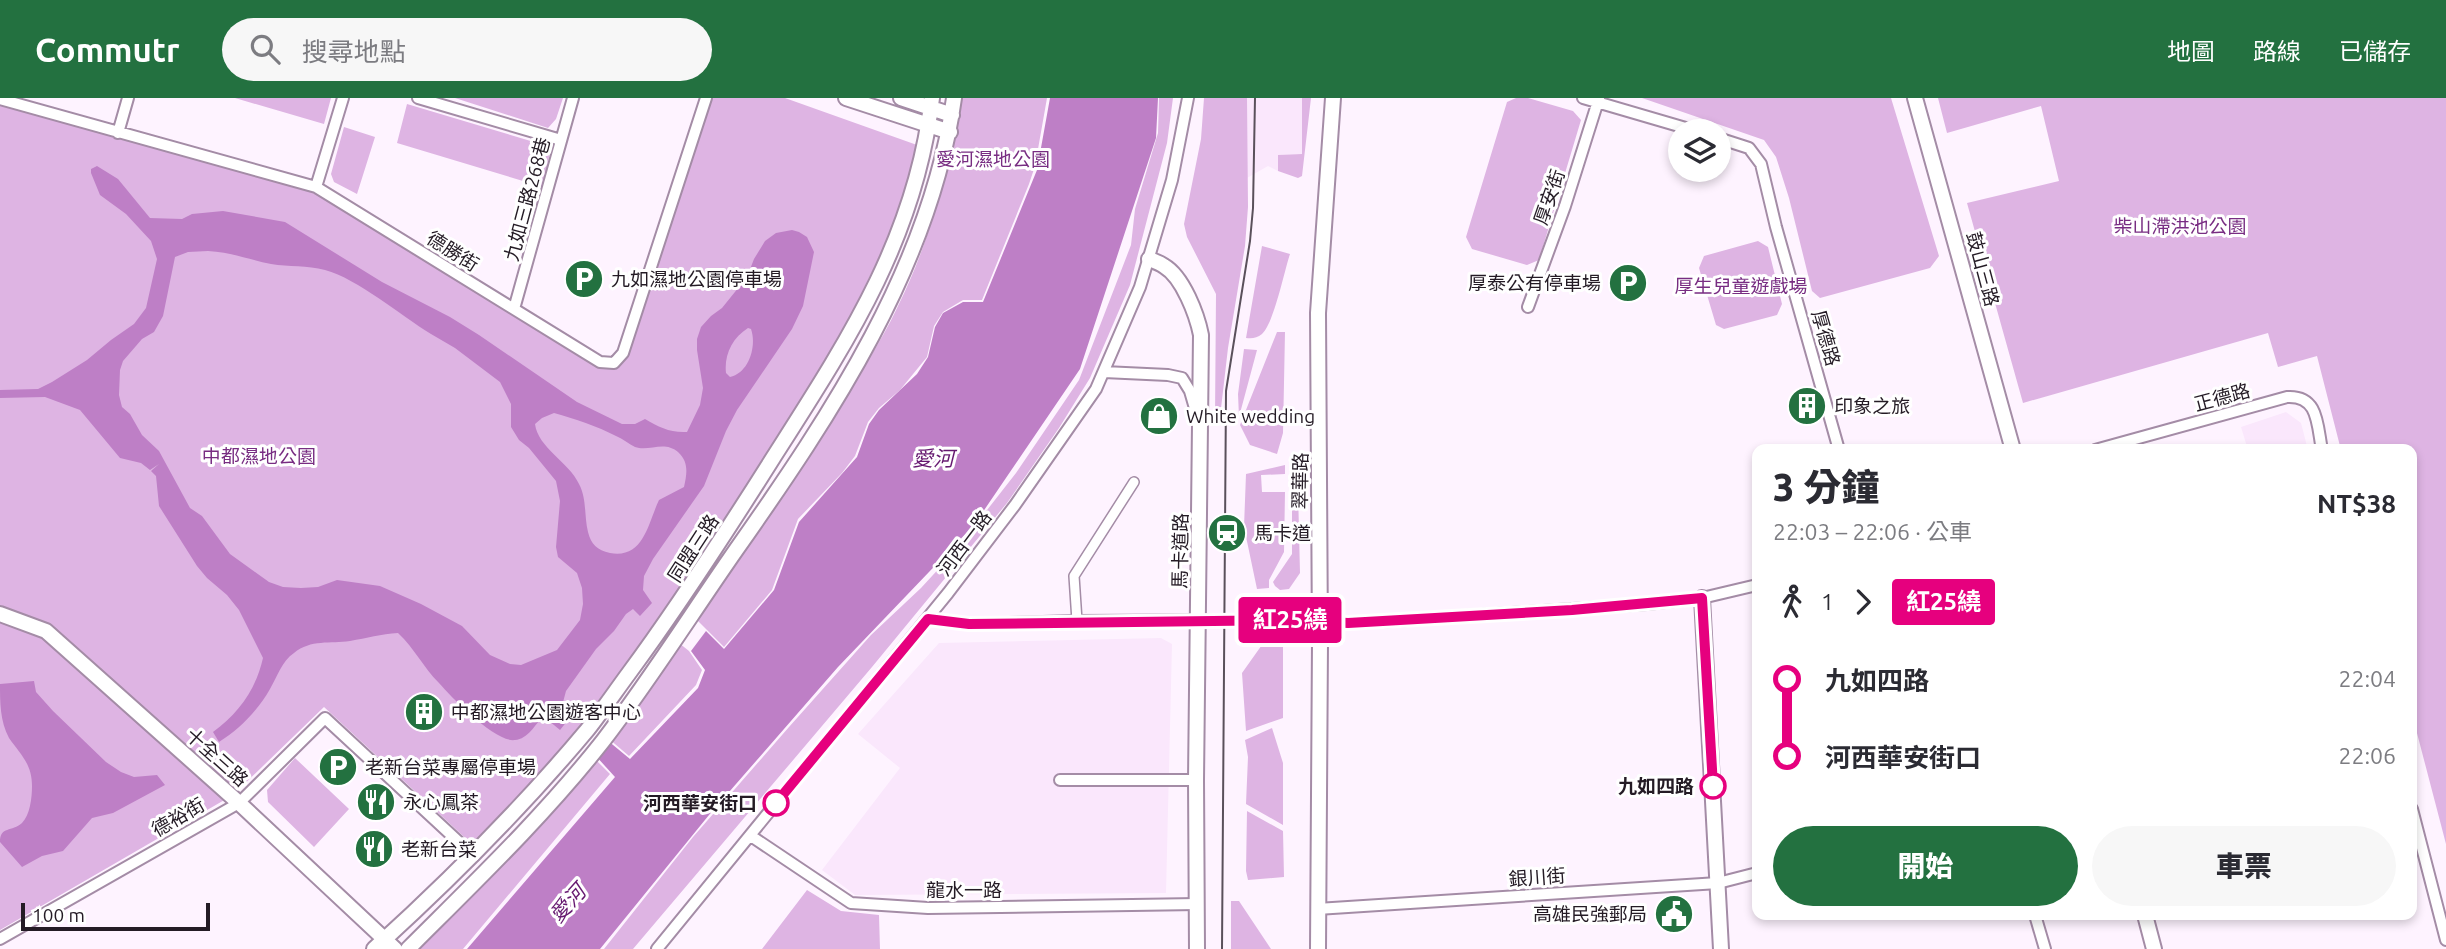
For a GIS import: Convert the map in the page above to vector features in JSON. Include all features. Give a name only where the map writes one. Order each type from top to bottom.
[{"type":"street","points":[[118,133],[128,98]]},
{"type":"street","points":[[316,187],[343,98]]},
{"type":"street","points":[[418,98],[561,140]]},
{"type":"street","name":"九如三路268巷","points":[[514,309],[573,98]]},
{"type":"street","name":"德勝街","points":[[0,99],[316,187],[600,362],[614,363],[623,353],[706,98]]},
{"type":"street","points":[[846,98],[950,132]]},
{"type":"street","points":[[901,98],[931,103],[952,115]]},
{"type":"street","name":"同盟三路","points":[[408,949],[530,827],[603,740],[780,488],[865,349],[901,279],[928,214],[950,132],[954,98]]},
{"type":"street","name":"河西一路","points":[[657,949],[928,619],[1023,495],[1096,389],[1139,291],[1175,168],[1188,98]]},
{"type":"street","name":"翠華路","points":[[1318,949],[1318,313],[1333,98]]},
{"type":"street","points":[[1583,98],[1598,100],[1668,122]]},
{"type":"street","name":"鼓山三路","points":[[1916,98],[2011,444]]},
{"type":"street","name":"厚安街","points":[[1528,307],[1565,206],[1598,100]]},
{"type":"street","name":"同盟三路","points":[[374,949],[390,944],[474,856],[589,727],[675,610],[846,343],[884,269],[908,209],[931,103]]},
{"type":"street","name":"厚德路","points":[[1731,142],[1749,148],[1761,164],[1837,444]]},
{"type":"street","name":"馬卡道路","points":[[1149,259],[1166,267],[1189,299],[1198,318],[1202,357],[1196,780],[1197,949]]},
{"type":"street","points":[[1104,372],[1182,378],[1190,391],[1202,440]]},
{"type":"street","name":"正德路","points":[[2117,444],[2297,396],[2306,399],[2312,406],[2321,444]]},
{"type":"street","points":[[1077,621],[1074,576],[1134,482]]},
{"type":"street","points":[[928,619],[969,624],[1077,621],[1348,623],[1545,612],[1702,598],[1752,586]]},
{"type":"street","points":[[1702,598],[1721,949]]},
{"type":"street","name":"十全三路","points":[[0,614],[46,631],[239,803],[390,944]]},
{"type":"street","name":"德裕街","points":[[0,939],[239,803],[325,718],[474,856]]},
{"type":"street","points":[[1060,780],[1196,780]]},
{"type":"street","points":[[2417,828],[2446,940]]},
{"type":"street","name":"龍水一路","points":[[751,836],[851,904],[928,908],[1198,904]]},
{"type":"street","name":"銀川街","points":[[1317,909],[1718,883],[1752,874]]},
{"type":"street","points":[[2036,920],[2045,949]]},
{"type":"street","points":[[2146,920],[2154,949]]},
{"type":"shaded area","points":[[1247,98],[1302,98],[1302,154],[1279,155],[1278,171],[1268,166],[1247,178]]},
{"type":"shaded area","points":[[2286,412],[2301,423],[2306,444],[2246,444],[2241,427]]},
{"type":"shaded area","points":[[1161,638],[1172,644],[1166,893],[855,895],[822,870],[900,768],[858,734],[939,643]]},
{"type":"green space","points":[[235,98],[331,98],[324,124]]},
{"type":"green space","points":[[455,98],[563,98],[556,119],[548,128]]},
{"type":"green space","name":"中都濕地公園","points":[[711,98],[785,98],[917,145],[898,218],[843,332],[758,474],[669,608],[582,724],[475,847],[324,707],[233,795],[0,930],[0,103],[316,187],[600,362],[614,363],[623,353]]},
{"type":"green space","name":"愛河濕地公園","points":[[960,98],[1047,98],[1035,166],[982,300],[963,300],[943,312],[934,326],[927,357],[900,390],[879,408],[868,422],[855,456],[798,519],[772,590],[724,647],[697,620],[858,376],[891,320],[929,231],[950,152]]},
{"type":"green space","points":[[1159,98],[1173,98],[1167,143],[1130,285],[1090,378],[1059,428],[1007,503],[633,949],[604,949],[693,837],[789,727],[871,635],[921,588],[955,551],[1016,473],[1079,380],[1131,245],[1135,209],[1158,133]]},
{"type":"green space","points":[[1204,98],[1247,98],[1248,207],[1245,246],[1220,417],[1215,417],[1216,294],[1187,237],[1184,224],[1201,139]]},
{"type":"green space","points":[[1302,98],[1311,98],[1302,176],[1298,178],[1278,171],[1278,155],[1302,154]]},
{"type":"green space","points":[[1516,98],[1528,98],[1573,111],[1581,120],[1539,260],[1527,265],[1472,249],[1466,237],[1507,102]]},
{"type":"green space","points":[[1642,98],[1891,98],[1939,256],[1930,268],[1820,298],[1812,291],[1776,157],[1764,140],[1731,129],[1731,119],[1703,119]]},
{"type":"green space","name":"柴山滯洪池公園","points":[[1938,98],[2446,98],[2446,844],[2417,733],[2417,444],[2339,444],[2317,356],[2278,367],[2268,333],[2023,403],[1967,203],[2059,181],[2041,106],[1947,133]]},
{"type":"green space","points":[[407,104],[544,145],[550,152],[543,187],[397,143]]},
{"type":"green space","points":[[344,127],[375,137],[357,194],[334,182],[331,174]]},
{"type":"green space","name":"厚生兒童遊戲場","points":[[1758,241],[1768,247],[1782,304],[1777,315],[1724,329],[1716,325],[1699,268],[1704,256]]},
{"type":"green space","points":[[1262,246],[1290,254],[1275,309],[1266,328],[1258,336],[1246,338]]},
{"type":"green space","points":[[1277,332],[1285,332],[1283,433],[1277,454],[1250,445],[1240,425]]},
{"type":"green space","points":[[1244,349],[1257,350],[1239,417],[1238,394]]},
{"type":"green space","points":[[1285,465],[1285,474],[1261,475],[1262,492],[1285,492],[1284,552],[1269,580],[1269,588],[1257,589],[1244,527],[1246,474]]},
{"type":"green space","points":[[1292,490],[1298,490],[1300,573],[1289,589],[1280,590],[1273,582],[1292,554]]},
{"type":"green space","points":[[1278,641],[1283,646],[1283,718],[1246,731],[1242,673],[1264,642]]},
{"type":"green space","points":[[679,643],[689,651],[702,670],[696,685],[629,756],[608,738]]},
{"type":"green space","points":[[1272,728],[1283,763],[1283,825],[1246,804],[1248,757],[1245,740]]},
{"type":"green space","points":[[593,757],[610,774],[463,949],[412,949]]},
{"type":"green space","points":[[295,758],[349,809],[314,847],[268,802],[267,790]]},
{"type":"green space","points":[[1247,811],[1283,831],[1284,877],[1248,880]]},
{"type":"green space","points":[[807,890],[841,911],[879,915],[880,949],[762,949]]},
{"type":"green space","points":[[1231,901],[1239,901],[1271,949],[1231,949]]},
{"type":"water","name":"愛河","points":[[1050,98],[1158,98],[1156,138],[1080,369],[974,525],[838,667],[709,815],[600,949],[467,949],[615,777],[595,755],[607,740],[630,759],[698,688],[705,670],[691,651],[706,631],[724,649],[774,590],[799,522],[857,457],[869,424],[879,410],[917,374],[928,357],[935,327],[943,313],[963,302],[983,302],[1037,170]]},
{"type":"water","points":[[97,166],[118,179],[150,218],[182,219],[192,214],[223,211],[285,222],[382,282],[450,317],[577,402],[622,424],[635,424],[645,419],[675,432],[687,432],[700,405],[703,388],[697,339],[701,327],[722,308],[747,277],[765,241],[776,233],[792,230],[807,237],[814,252],[803,306],[792,329],[737,410],[704,486],[644,576],[643,590],[652,603],[640,616],[633,609],[626,614],[596,649],[566,691],[562,706],[572,715],[560,730],[543,716],[531,731],[520,739],[507,739],[497,734],[454,699],[398,633],[314,644],[300,649],[286,660],[254,712],[219,742],[213,732],[231,717],[245,699],[256,680],[263,658],[239,610],[197,566],[159,506],[156,476],[151,471],[159,464],[150,470],[141,463],[120,458],[80,410],[45,397],[0,398],[0,390],[38,389],[52,382],[87,360],[134,324],[146,308],[157,259],[151,241],[126,214],[100,195],[91,169]],"holes":[[[188,252],[225,253],[271,264],[318,268],[338,275],[365,289],[455,348],[500,382],[511,404],[511,427],[519,440],[556,481],[560,501],[556,547],[558,557],[577,573],[582,588],[580,620],[557,650],[521,665],[510,664],[490,655],[462,626],[380,586],[337,580],[318,587],[283,587],[269,582],[230,554],[202,516],[190,508],[159,451],[142,435],[130,414],[122,407],[119,395],[123,361],[142,339],[154,332],[163,316],[175,257]],[[748,328],[753,336],[750,358],[742,370],[730,377],[726,373],[728,353],[733,342]],[[554,413],[601,429],[635,447],[662,446],[673,449],[682,456],[686,468],[684,487],[659,500],[638,545],[621,553],[610,553],[593,543],[588,532],[579,484],[537,433],[535,424]]]},
{"type":"water","points":[[34,681],[36,692],[106,762],[134,777],[157,775],[165,785],[113,813],[92,818],[63,851],[42,856],[22,867],[0,842],[4,831],[18,826],[27,816],[32,778],[4,725],[0,684]]},
{"type":"tram line","points":[[1222,949],[1226,391],[1250,241],[1255,98]]},
{"type":"bus line","name":"紅25繞","points":[[776,803],[928,619],[969,624],[1293,620],[1348,623],[1572,610],[1702,598],[1713,786]]},
{"type":"place","name":"九如濕地公園停車場","points":[[584,279]]},
{"type":"place","name":"厚泰公有停車場","points":[[1628,283]]},
{"type":"place","name":"印象之旅","points":[[1807,406]]},
{"type":"place","name":"White wedding","points":[[1159,416]]},
{"type":"place","name":"馬卡道","points":[[1227,533]]},
{"type":"place","name":"中都濕地公園遊客中心","points":[[424,712]]},
{"type":"place","name":"老新台菜專屬停車場","points":[[338,767]]},
{"type":"place","name":"九如四路","points":[[1713,786]]},
{"type":"place","name":"永心鳳茶","points":[[376,802]]},
{"type":"place","name":"河西華安街口","points":[[776,803]]},
{"type":"place","name":"老新台菜","points":[[374,849]]},
{"type":"place","name":"高雄民強郵局","points":[[1674,914]]}]
